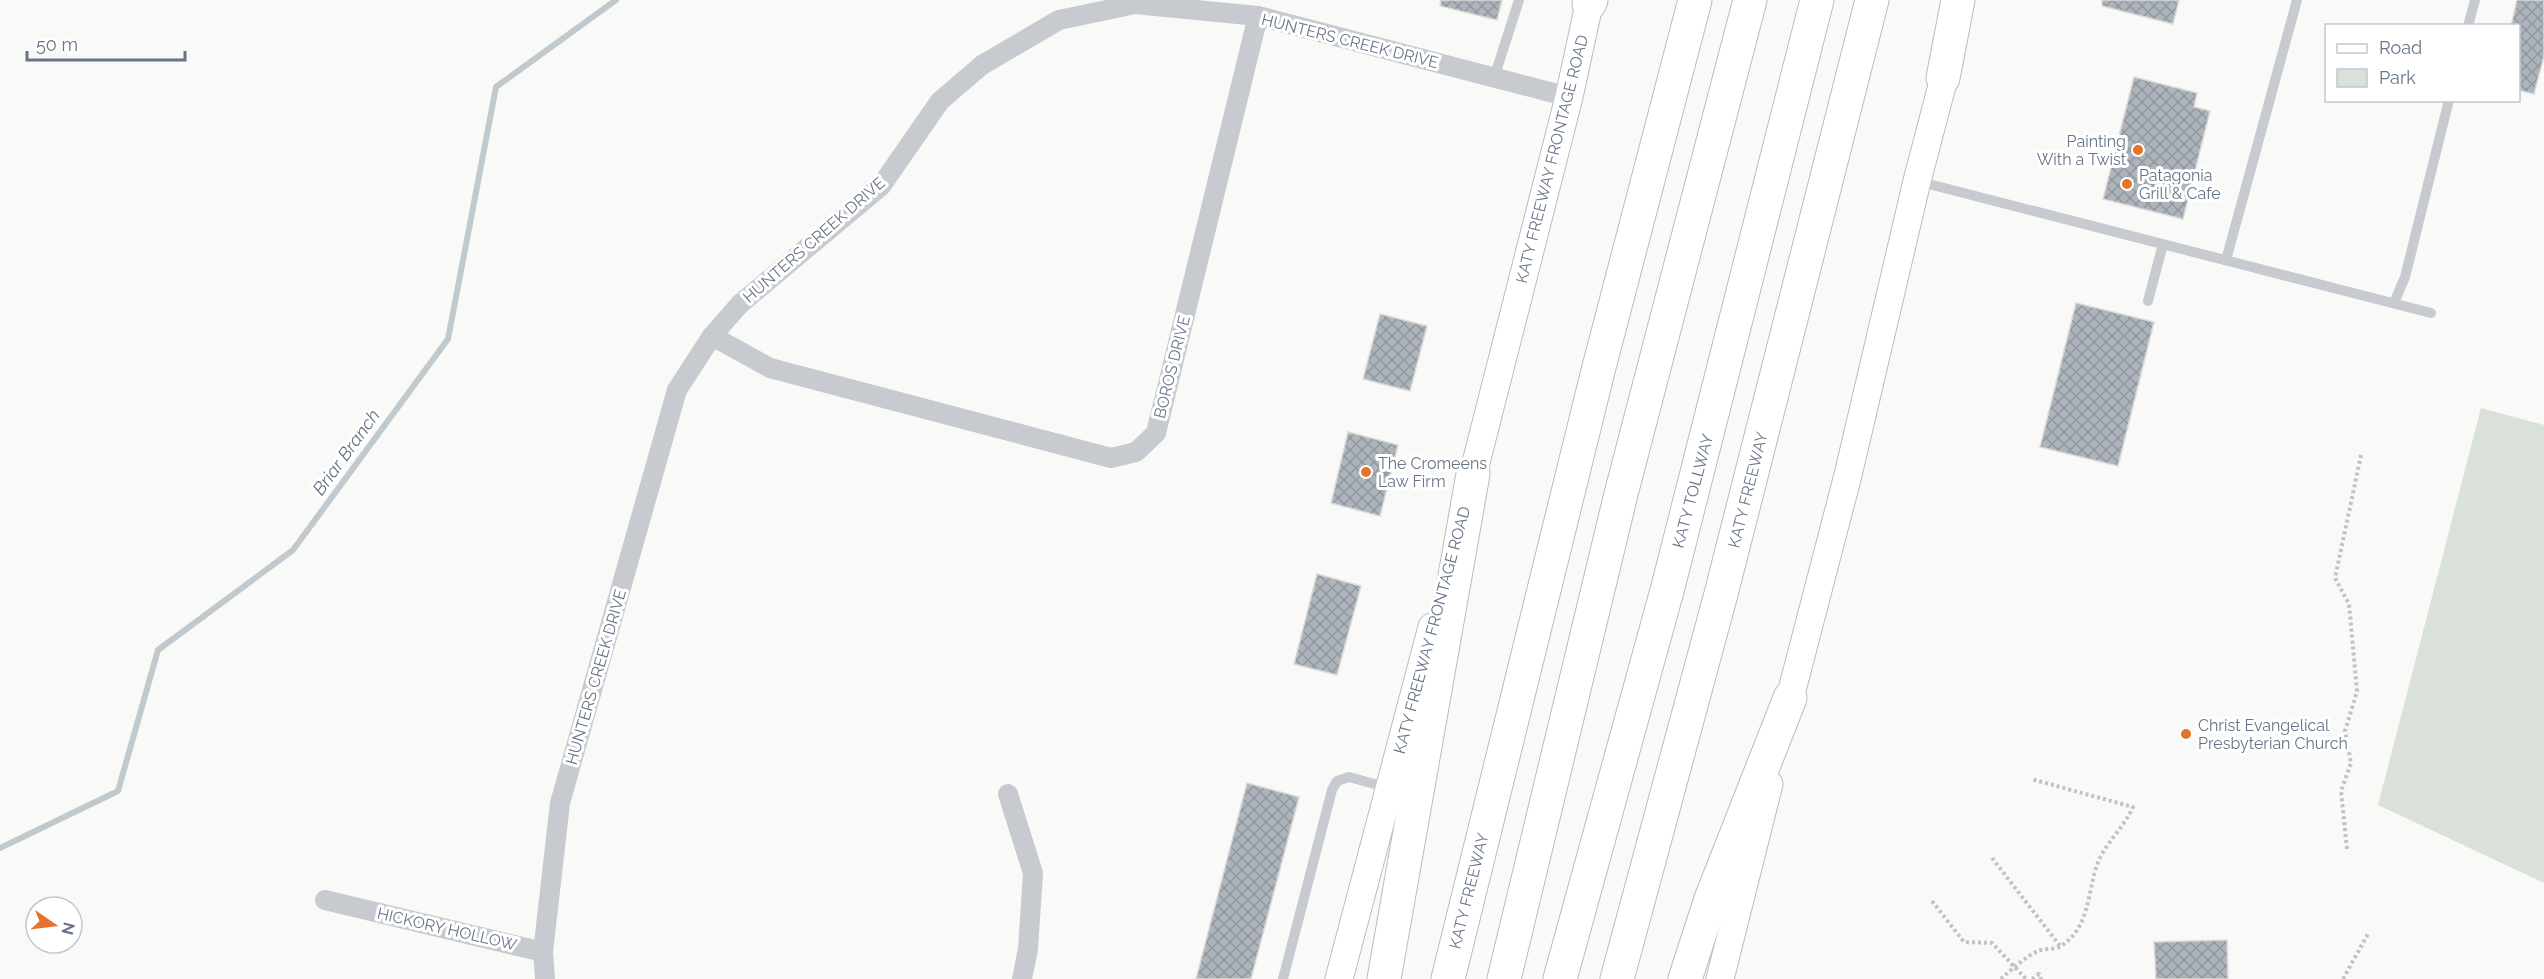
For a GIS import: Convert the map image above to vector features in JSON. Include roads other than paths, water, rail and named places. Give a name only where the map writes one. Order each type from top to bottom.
[{"type":"highway","name":"KATY FREEWAY","points":[[1448,979],[1598,371],[1695,0]]},
{"type":"highway","points":[[1504,979],[1624,483],[1750,0]]},
{"type":"highway","name":"KATY TOLLWAY","points":[[1560,979],[1668,586],[1817,0]]},
{"type":"highway","name":"KATY FREEWAY","points":[[1617,979],[1724,582],[1872,0]]},
{"type":"highway","points":[[1943,78],[1958,0]]},
{"type":"highway","points":[[1384,979],[1473,474]]},
{"type":"highway","points":[[1685,979],[1712,899],[1790,698]]},
{"type":"main road","points":[[1720,979],[1848,474],[1917,181],[1943,78],[1966,0]]},
{"type":"main road","name":"KATY FREEWAY FRONTAGE ROAD","points":[[1339,979],[1473,474],[1569,97],[1590,1]]},
{"type":"street","name":"HUNTERS CREEK DRIVE","points":[[543,952],[564,791],[677,390],[712,336],[740,303],[881,186],[940,101],[991,59],[1059,20],[1135,4],[1258,16],[1569,97]]},
{"type":"street","name":"BOROS DRIVE","points":[[712,336],[770,368],[1111,458],[1136,452],[1156,432],[1258,16]]},
{"type":"street","points":[[1008,794],[1033,873],[1028,949],[1022,979]]},
{"type":"street","name":"HICKORY HOLLOW","points":[[325,900],[543,952]]},
{"type":"street","points":[[543,952],[545,979]]},
{"type":"lane","points":[[1494,78],[1520,0]]},
{"type":"lane","points":[[2226,260],[2297,0]]},
{"type":"lane","points":[[2469,24],[2475,0]]},
{"type":"lane","points":[[2394,303],[2405,277],[2449,102]]},
{"type":"lane","points":[[1917,181],[2431,313]]},
{"type":"lane","points":[[2148,301],[2163,244]]},
{"type":"lane","points":[[1283,979],[1332,790],[1337,782],[1349,777],[1390,788]]},
{"type":"waterway","name":"Briar Branch","points":[[0,848],[118,791],[158,650],[293,550],[448,339],[496,87],[616,0]]},
{"type":"place","name":"Painting With a Twist","points":[[2138,150]]},
{"type":"place","name":"Patagonia Grill & Cafe","points":[[2127,184]]},
{"type":"place","name":"The Cromeens Law Firm","points":[[1366,472]]},
{"type":"place","name":"Christ Evangelical Presbyterian Church","points":[[2186,734]]}]
